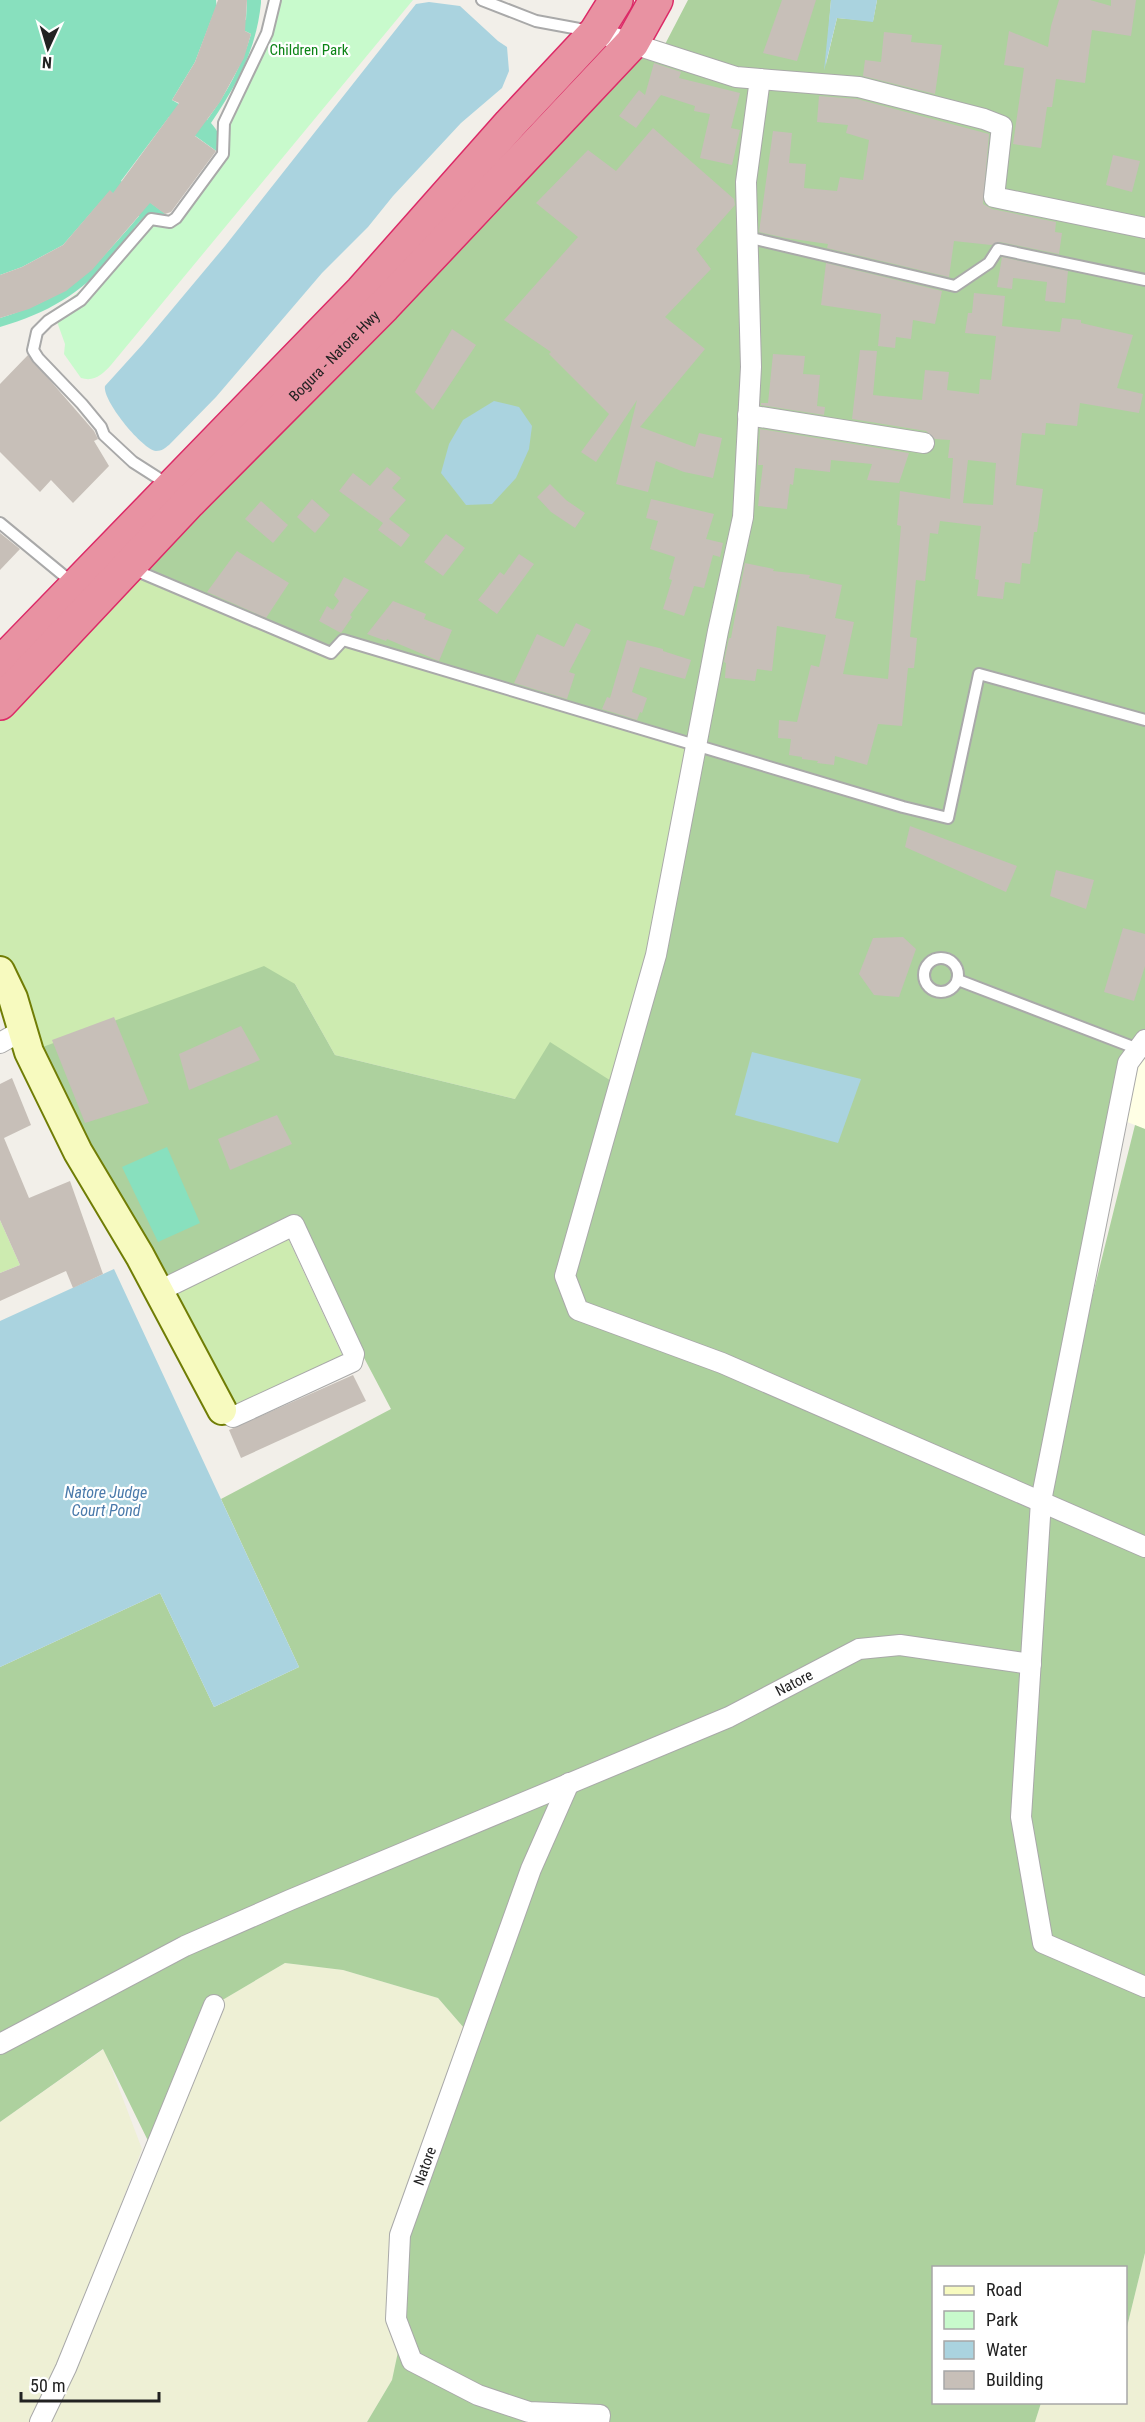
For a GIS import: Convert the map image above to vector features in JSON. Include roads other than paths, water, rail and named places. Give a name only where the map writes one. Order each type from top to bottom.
[{"type":"highway","name":"Bogura - Natore Hwy","points":[[0,703],[127,567],[179,494],[510,124],[596,32],[616,0]]},
{"type":"highway","name":"Bogura - Natore Hwy","points":[[0,664],[75,585],[179,494],[384,306],[632,43],[656,0]]},
{"type":"street","points":[[596,32],[736,77],[859,87],[984,119],[1002,126],[994,197],[1145,228]]},
{"type":"street","points":[[760,79],[746,182],[751,367],[743,517],[656,956],[565,1276],[578,1310],[722,1363],[1145,1548]]},
{"type":"street","points":[[748,415],[924,443]]},
{"type":"street","points":[[0,971],[13,998],[11,1036],[29,1052],[78,1152],[159,1291],[222,1410],[232,1417],[352,1362],[354,1354],[294,1225],[159,1291]]},
{"type":"street","points":[[1142,1044],[1128,1063],[1041,1501],[1021,1817],[1043,1943],[1145,1987]]},
{"type":"street","name":"Natore","points":[[0,2044],[185,1946],[729,1717],[859,1649],[900,1645],[1031,1664]]},
{"type":"street","name":"Natore","points":[[569,1783],[531,1869],[400,2235],[396,2319],[412,2361],[468,2390],[529,2412],[600,2415],[599,2422]]},
{"type":"street","points":[[40,2422],[66,2368],[214,2005]]},
{"type":"lane","points":[[179,494],[133,462],[104,435],[101,427],[82,404],[38,358],[33,350],[34,339],[37,332],[48,321],[81,300],[152,219],[170,222],[176,218],[213,170],[224,151],[224,123],[267,33],[275,0]]},
{"type":"lane","points":[[482,0],[536,21],[596,32]]},
{"type":"lane","points":[[747,237],[955,286],[989,263],[998,249],[1145,280]]},
{"type":"lane","points":[[0,523],[75,585]]},
{"type":"lane","points":[[127,567],[331,653],[343,640],[903,807],[948,818],[979,674],[1145,720]]},
{"type":"lane","points":[[958,980],[1142,1044]]},
{"type":"water","points":[[831,0],[877,0],[873,22],[837,18],[824,71]]},
{"type":"water","points":[[429,2],[460,6],[507,47],[509,71],[502,88],[461,123],[393,196],[368,227],[322,273],[216,397],[169,445],[158,451],[150,448],[133,433],[116,412],[106,393],[105,386],[225,246],[416,4]]},
{"type":"water","points":[[494,401],[519,407],[532,426],[529,449],[516,478],[492,504],[466,505],[441,473],[449,444],[463,420]]},
{"type":"water","points":[[752,1052],[861,1079],[838,1143],[735,1115]]},
{"type":"water","name":"Natore Judge Court Pond","points":[[114,1269],[299,1667],[214,1707],[160,1593],[0,1667],[0,1321]]},
{"type":"park label","name":"Children Park","points":[[309,50]]}]
